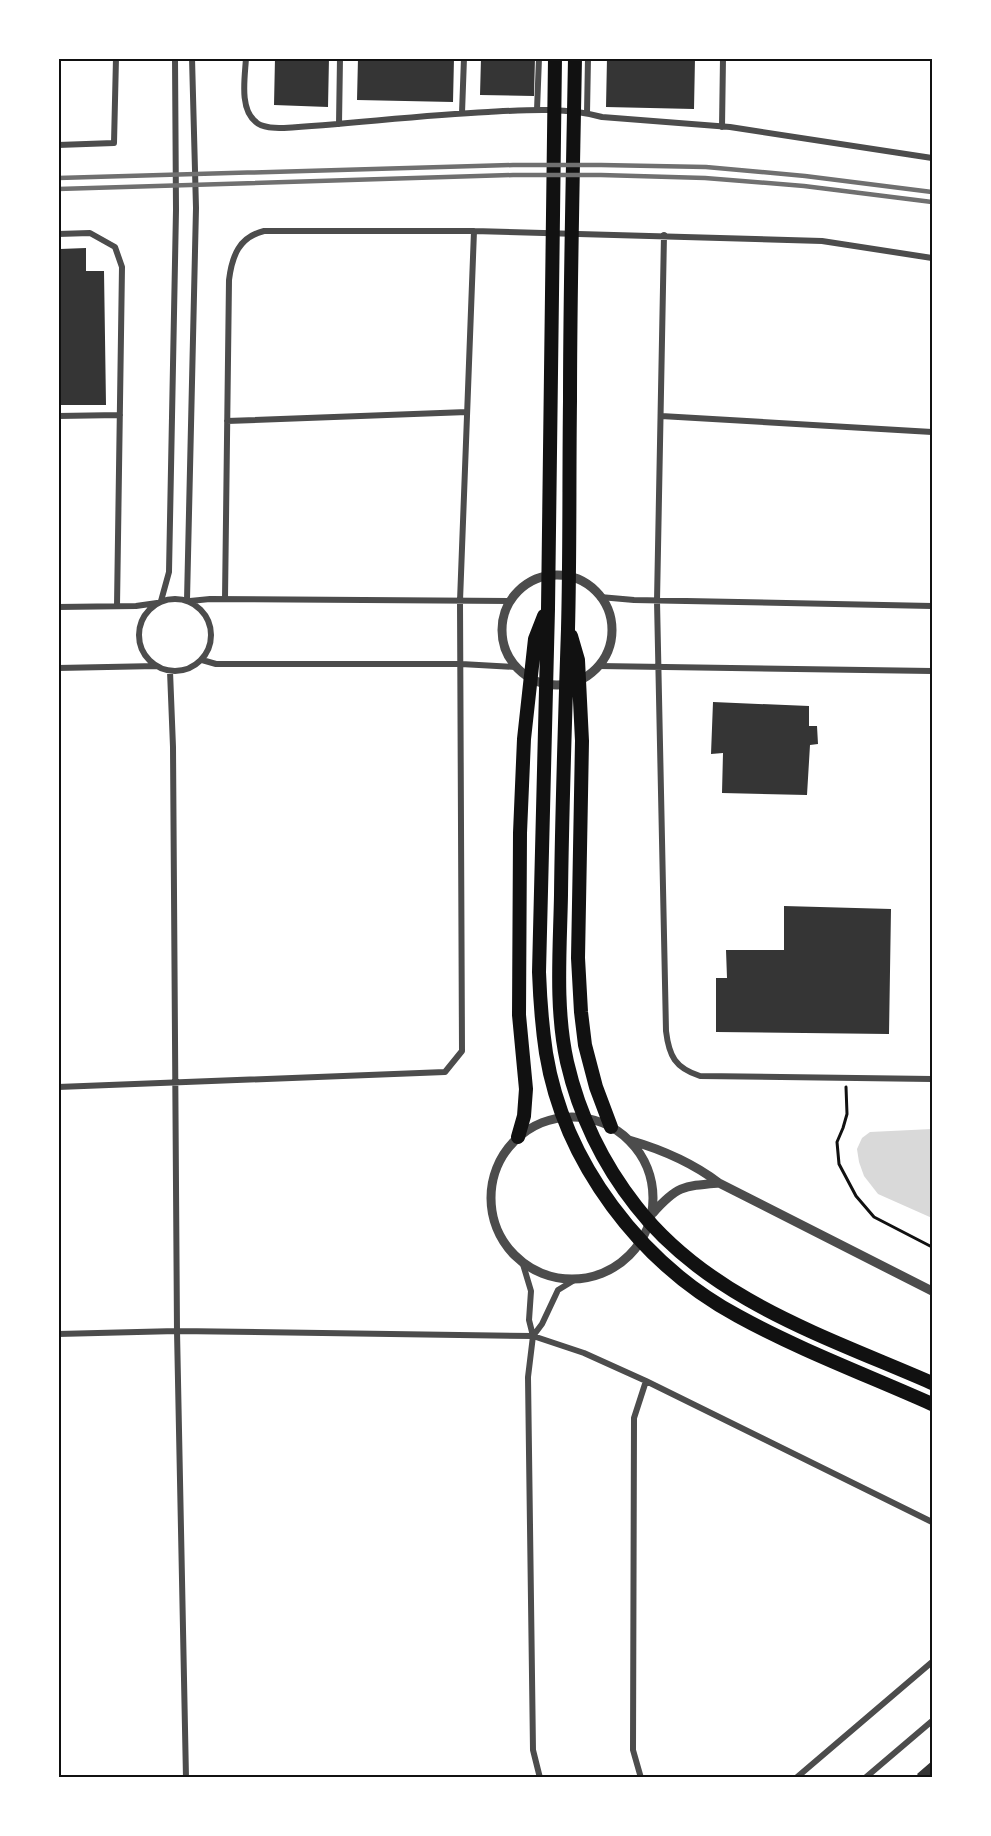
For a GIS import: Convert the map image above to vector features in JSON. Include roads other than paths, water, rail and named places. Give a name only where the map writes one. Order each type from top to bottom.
[{"type":"highway","points":[[555,58],[540,998],[546,1055],[551,1074],[562,1110],[582,1158],[601,1191],[648,1249],[690,1286],[737,1316],[786,1340],[933,1404]]},
{"type":"highway","points":[[575,58],[568,626],[563,741],[560,1007],[567,1062],[580,1105],[593,1137],[620,1184],[651,1225],[671,1245],[735,1293],[781,1317],[933,1383]]},
{"type":"highway","points":[[518,1137],[524,1116],[526,1089],[519,1015],[524,739],[534,639],[548,609]]},
{"type":"highway","points":[[568,626],[578,660],[582,741],[578,958],[581,1012],[585,1045],[596,1087],[611,1127]]},
{"type":"street","points":[[58,146],[114,143],[116,58]]},
{"type":"street","points":[[157,666],[142,650],[139,639],[143,618],[159,602],[169,572],[177,134],[175,58]]},
{"type":"street","points":[[188,601],[196,208],[192,58]]},
{"type":"street","points":[[246,58],[245,101],[249,113],[256,123],[284,128],[462,113],[537,110],[722,127],[933,158]]},
{"type":"street","points":[[339,124],[340,58]]},
{"type":"street","points":[[462,113],[464,58]]},
{"type":"street","points":[[537,110],[539,58]]},
{"type":"street","points":[[587,113],[588,58]]},
{"type":"street","points":[[722,127],[723,58]]},
{"type":"street","points":[[225,599],[229,280],[234,258],[242,242],[253,234],[264,231],[474,231],[664,235],[822,241],[933,258]]},
{"type":"street","points":[[58,1087],[446,1072],[462,1051],[460,601],[474,231]]},
{"type":"street","points":[[58,234],[90,233],[115,247],[122,267],[117,606]]},
{"type":"street","points":[[664,235],[657,601],[668,1046],[679,1065],[688,1072],[700,1076],[933,1079]]},
{"type":"street","points":[[227,421],[467,412]]},
{"type":"street","points":[[58,416],[120,414]]},
{"type":"street","points":[[661,416],[933,432]]},
{"type":"street","points":[[554,576],[577,579],[590,586],[600,597],[608,610],[611,632],[607,653],[599,666],[587,676],[573,683],[558,685],[543,684],[516,668],[503,642],[503,621],[510,601],[520,589],[532,581],[554,576]]},
{"type":"street","points":[[600,597],[657,601],[933,606]]},
{"type":"street","points":[[58,607],[117,606],[178,598],[188,601],[204,612],[211,628],[210,645],[202,660],[187,669],[170,671],[157,666],[58,668]]},
{"type":"street","points":[[188,601],[225,599],[510,601]]},
{"type":"street","points":[[202,660],[216,664],[460,664],[516,668]]},
{"type":"street","points":[[599,666],[933,670]]},
{"type":"street","points":[[170,671],[173,759],[177,1331],[186,1778]]},
{"type":"street","points":[[563,1117],[588,1118],[611,1127],[629,1140],[642,1155],[650,1174],[654,1193],[653,1214],[645,1235],[632,1254],[614,1269],[592,1277],[576,1279],[546,1276],[522,1261],[503,1241],[495,1224],[491,1205],[492,1186],[497,1168],[518,1137],[539,1124],[563,1117]]},
{"type":"street","points":[[629,1140],[651,1146],[707,1174],[719,1183],[933,1291]]},
{"type":"street","points":[[653,1214],[670,1194],[687,1186],[719,1183]]},
{"type":"street","points":[[522,1261],[531,1291],[529,1320],[533,1336],[528,1377],[533,1750],[540,1778]]},
{"type":"street","points":[[533,1336],[542,1324],[558,1290],[576,1279]]},
{"type":"street","points":[[58,1334],[177,1331],[533,1336],[584,1353],[646,1381],[933,1522]]},
{"type":"street","points":[[641,1778],[633,1750],[634,1418],[646,1381]]},
{"type":"street","points":[[796,1778],[933,1662]]},
{"type":"street","points":[[865,1778],[933,1721]]},
{"type":"street","points":[[570,1778],[600,1778]]},
{"type":"railway","points":[[58,178],[513,165],[601,165],[706,167],[805,176],[932,192]]},
{"type":"railway","points":[[58,189],[513,175],[601,175],[705,178],[804,186],[932,202]]}]
